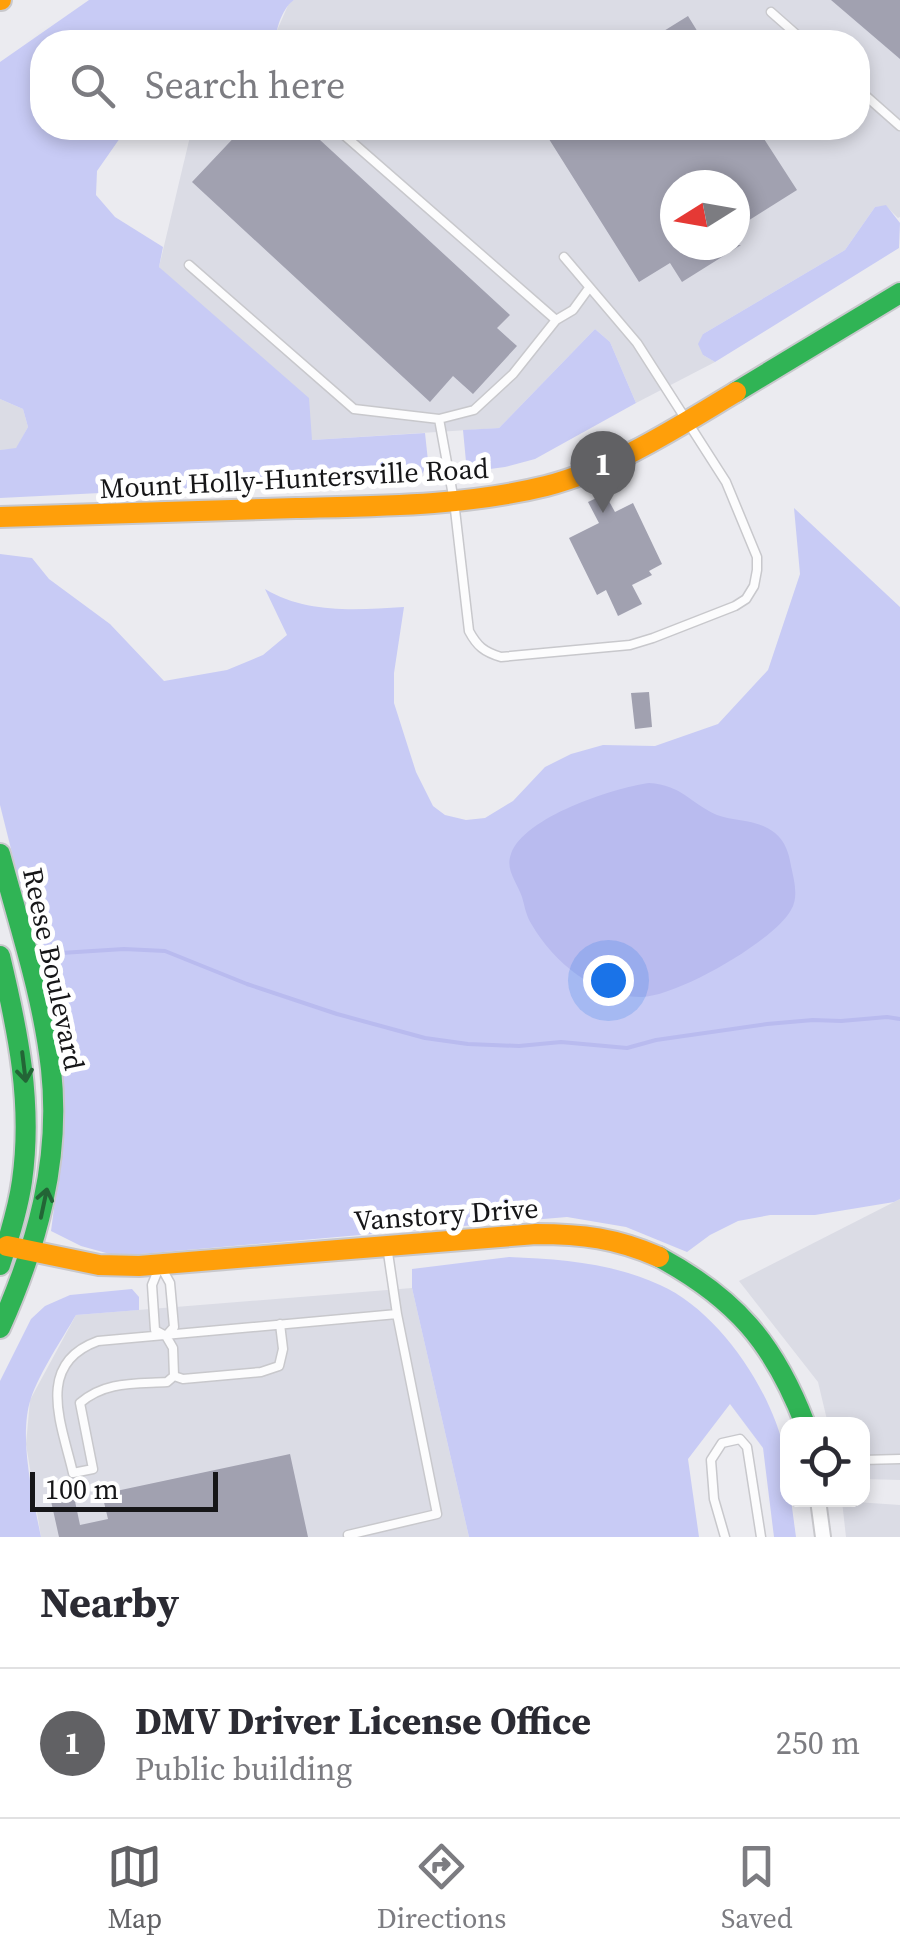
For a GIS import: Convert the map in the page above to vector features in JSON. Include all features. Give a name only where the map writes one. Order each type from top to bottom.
[{"type":"street","name":"Mount Holly-Huntersville Road","points":[[0,517],[364,507],[454,501],[522,491],[576,476],[631,452],[688,422],[900,293]]},
{"type":"street","name":"Reese Boulevard","points":[[0,854],[40,1007],[51,1074],[53,1119],[43,1210],[32,1252],[0,1328]]},
{"type":"street","name":"Reese Boulevard","points":[[0,956],[20,1034],[27,1108],[22,1183],[4,1255]]},
{"type":"street","name":"Vanstory Drive","points":[[4,1255],[32,1252],[99,1265],[160,1265],[563,1233],[593,1236],[655,1255],[716,1292],[745,1318],[782,1368],[802,1417]]},
{"type":"street","points":[[819,1507],[822,1537]]},
{"type":"lane","points":[[771,12],[791,30]]},
{"type":"lane","points":[[870,100],[900,126]]},
{"type":"lane","points":[[350,140],[556,320]]},
{"type":"lane","points":[[439,419],[454,501],[469,631],[476,646],[500,657],[630,645],[746,599],[754,586],[758,557],[726,482],[637,343],[564,257]]},
{"type":"lane","points":[[189,266],[354,409],[439,419],[474,410],[513,374],[556,320],[573,310],[589,288]]},
{"type":"lane","points":[[348,1534],[438,1514],[387,1246]]},
{"type":"lane","points":[[160,1265],[152,1284],[156,1330],[166,1336],[173,1348],[174,1376]]},
{"type":"lane","points":[[160,1265],[170,1283],[174,1327],[166,1336]]},
{"type":"lane","points":[[174,1376],[167,1382],[109,1386],[92,1392],[80,1403],[93,1469],[73,1473],[56,1401],[57,1385],[71,1356],[84,1346],[98,1341],[397,1314]]},
{"type":"lane","points":[[174,1376],[183,1379],[262,1372],[278,1366],[283,1350],[280,1324]]},
{"type":"lane","points":[[724,1537],[714,1499],[712,1460],[722,1443],[740,1439],[747,1446],[761,1537]]},
{"type":"lane","points":[[870,1460],[900,1460]]},
{"type":"shaded area","points":[[89,0],[294,0],[286,8],[277,30],[46,30]]},
{"type":"shaded area","points":[[900,0],[900,217],[886,206],[875,207],[845,250],[703,334],[703,355],[715,362],[636,403],[610,342],[595,329],[499,428],[312,440],[159,267],[189,140],[870,140],[870,30],[277,30],[289,3]]},
{"type":"shaded area","points":[[30,41],[30,140],[119,140],[97,171],[96,195],[115,217],[163,247],[159,267],[309,398],[312,440],[425,433],[428,461],[421,477],[0,498],[0,450],[16,448],[28,427],[23,409],[0,399],[0,62]]},
{"type":"shaded area","points":[[886,205],[900,223],[899,248],[715,362],[703,355],[698,344],[703,334],[845,250],[875,207]]},
{"type":"shaded area","points":[[595,329],[610,342],[636,403],[535,459],[467,472],[463,430],[499,428]]},
{"type":"shaded area","points":[[0,399],[23,409],[28,427],[16,449],[0,450]]},
{"type":"shaded area","points":[[794,508],[900,607],[900,1199],[815,1215],[770,1215],[738,1221],[687,1252],[626,1227],[567,1217],[117,1256],[81,1246],[51,1231],[64,1132],[64,1085],[42,973],[0,805],[0,554],[32,558],[49,579],[110,624],[164,681],[227,670],[263,655],[287,635],[265,589],[315,606],[404,607],[394,673],[394,703],[416,772],[433,806],[445,815],[466,820],[485,818],[513,801],[545,767],[571,754],[603,745],[655,746],[718,724],[768,670],[800,574]]},
{"type":"shaded area","points":[[649,783],[678,791],[717,815],[754,823],[775,833],[788,852],[795,894],[791,910],[781,923],[724,965],[658,994],[625,996],[578,976],[541,939],[528,918],[510,860],[519,841],[551,817],[593,798]]},
{"type":"shaded area","points":[[900,1199],[900,1480],[870,1479],[870,1417],[826,1417],[818,1382],[739,1281]]},
{"type":"shaded area","points":[[509,1257],[567,1261],[623,1272],[682,1297],[740,1355],[768,1404],[780,1436],[780,1507],[792,1507],[796,1537],[774,1537],[763,1448],[730,1404],[688,1459],[699,1537],[469,1537],[412,1288],[412,1269]]},
{"type":"shaded area","points":[[412,1288],[469,1537],[41,1537],[26,1444],[30,1400],[76,1315]]},
{"type":"shaded area","points":[[132,1289],[139,1297],[139,1310],[76,1315],[46,1367],[31,1398],[26,1431],[28,1467],[41,1537],[0,1537],[0,1381],[31,1319],[45,1306],[70,1295]]},
{"type":"shaded area","points":[[870,1503],[900,1505],[900,1537],[846,1537],[843,1507],[870,1507]]},
{"type":"building","points":[[831,0],[900,0],[900,59]]},
{"type":"building","points":[[688,16],[697,30],[665,30]]},
{"type":"building","points":[[232,140],[320,140],[510,315],[497,328],[517,346],[473,394],[453,376],[430,402],[192,182]]},
{"type":"building","points":[[550,140],[765,140],[797,190],[750,220],[750,170],[660,170],[660,260],[717,260],[682,282],[670,263],[639,282]]},
{"type":"building","points":[[605,494],[615,512],[633,503],[662,564],[649,571],[652,575],[632,585],[642,604],[618,616],[606,590],[597,595],[569,538],[599,523],[588,502]]},
{"type":"building","points":[[649,692],[652,727],[635,729],[631,693]]},
{"type":"building","points":[[290,1454],[308,1537],[59,1537],[49,1492],[72,1487],[80,1525],[108,1519],[102,1494]]},
{"type":"waterway","points":[[61,953],[165,951],[337,1014],[425,1038],[468,1044],[519,1046],[561,1042],[627,1048],[767,1024],[900,1019]]},
{"type":"traffic: fast","points":[[736,392],[900,293]]},
{"type":"traffic: fast","points":[[0,854],[42,1015],[53,1103],[43,1202],[25,1266],[0,1328]]},
{"type":"traffic: fast","points":[[0,956],[18,1040],[26,1124],[20,1192],[0,1265]]},
{"type":"traffic: fast","points":[[659,1257],[710,1289],[749,1326],[780,1370],[802,1417]]},
{"type":"traffic: slow","points":[[0,517],[391,505],[515,493],[572,478],[621,458],[736,392]]},
{"type":"traffic: slow","points":[[7,1246],[99,1265],[139,1266],[553,1234],[613,1241],[659,1257]]},
{"type":"place","name":"DMV Driver License Office","points":[[603,513]]}]
